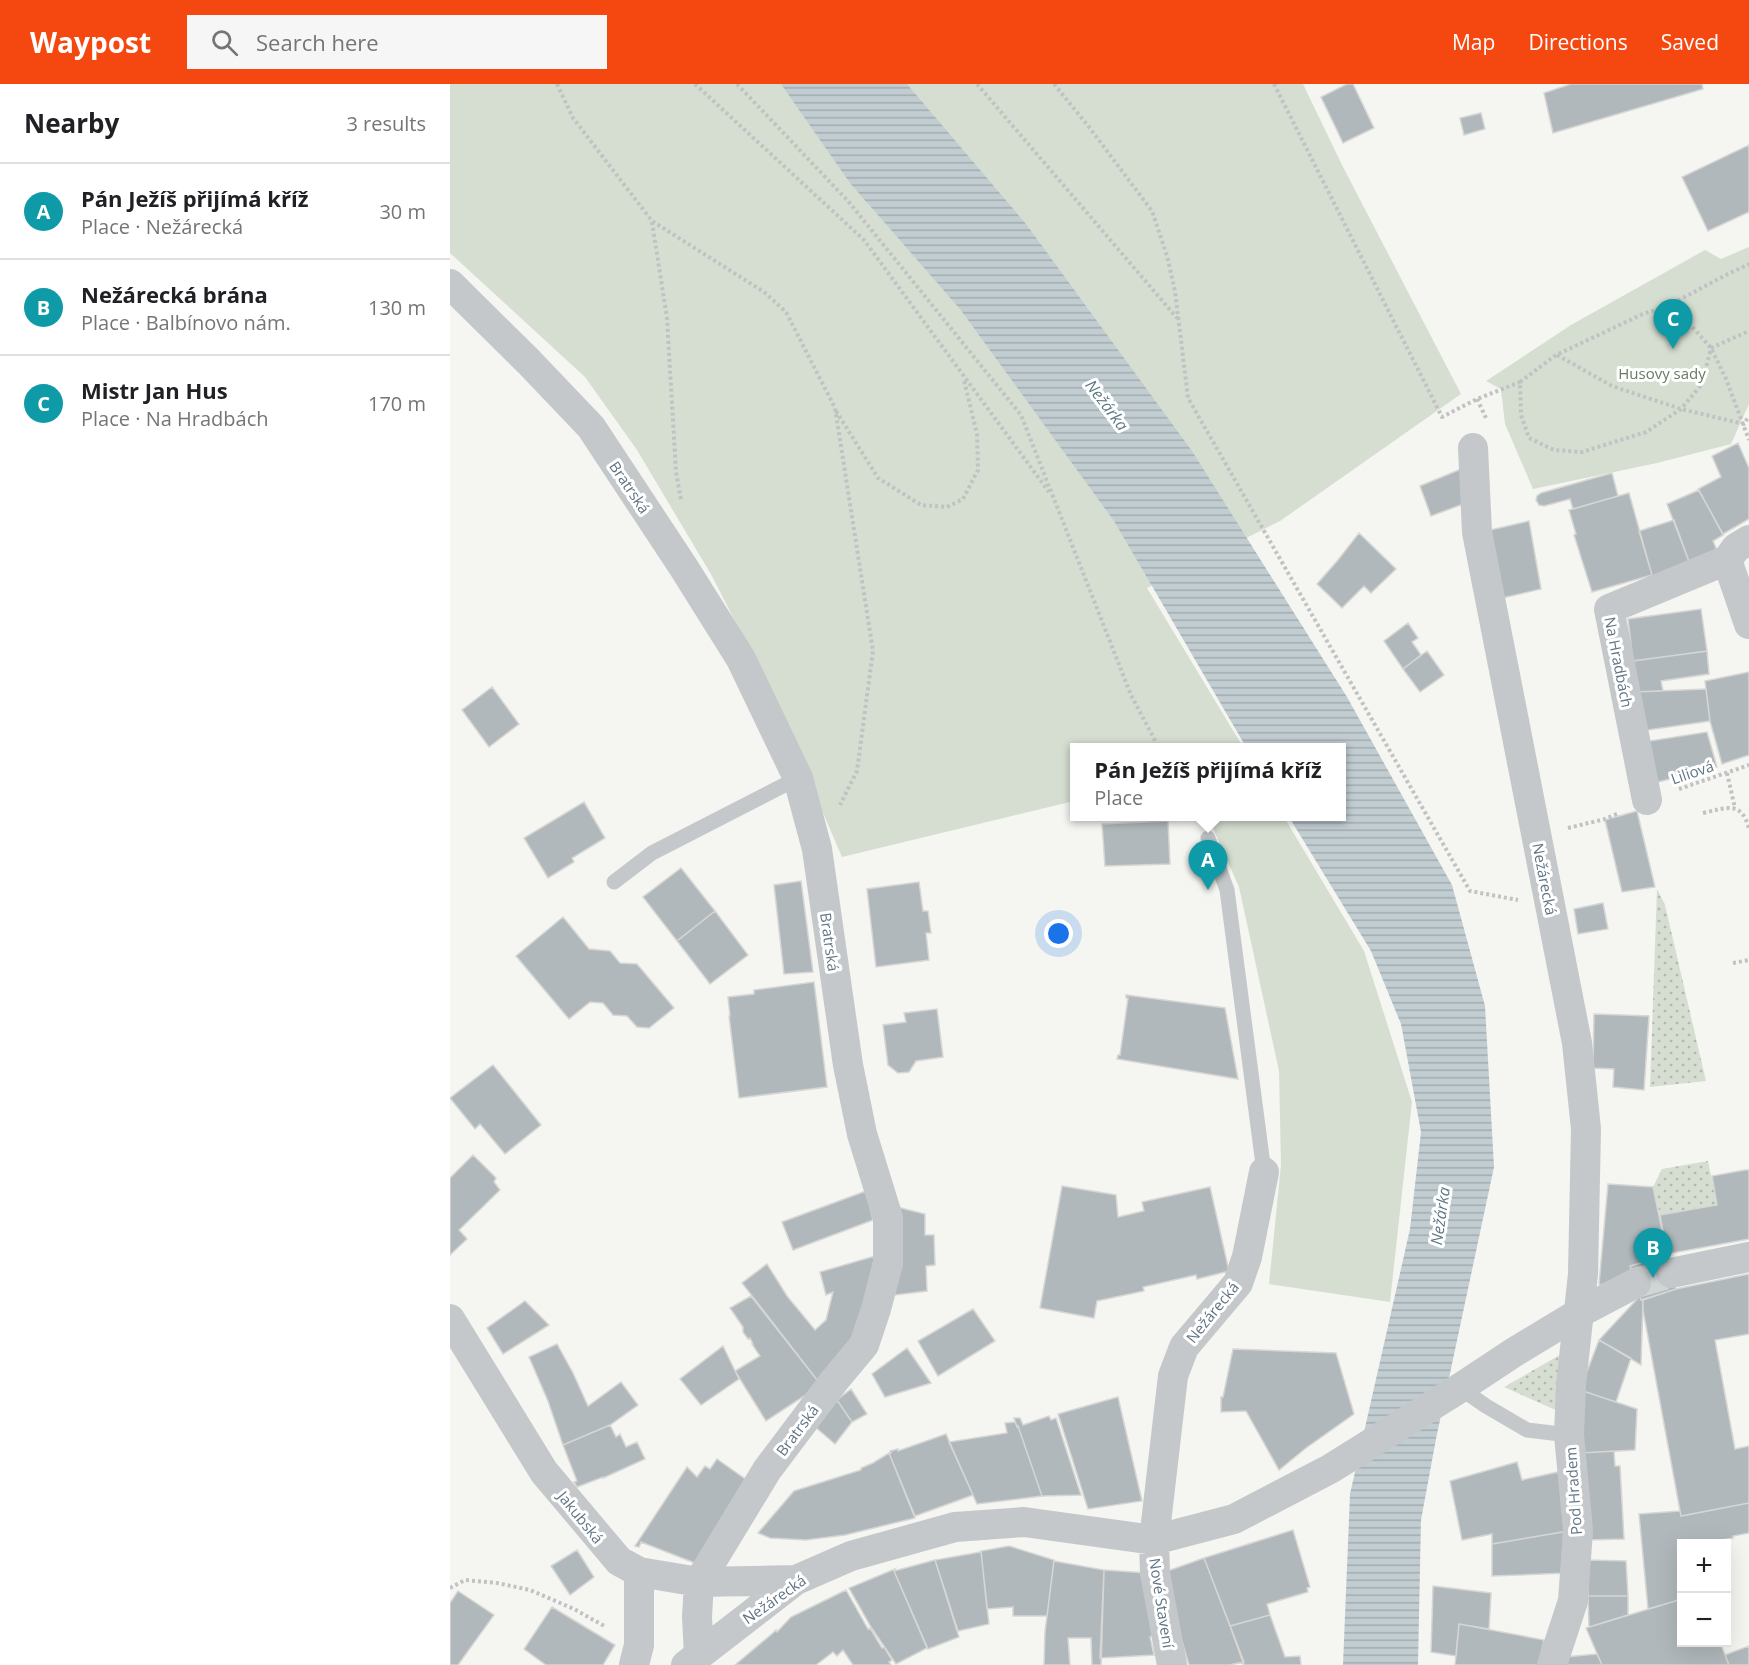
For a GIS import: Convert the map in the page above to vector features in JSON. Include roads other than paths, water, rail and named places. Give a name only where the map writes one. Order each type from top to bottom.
[{"type":"street","name":"Bratrská","points":[[450,284],[591,427],[741,659],[798,778],[817,849],[848,1065],[862,1134],[888,1218],[888,1264],[864,1345],[767,1470],[699,1582],[693,1660]]},
{"type":"street","name":"Nežárecká","points":[[1473,448],[1477,532],[1577,1043],[1586,1129],[1584,1244],[1579,1313]]},
{"type":"street","name":"Na Hradbách","points":[[1647,800],[1609,609],[1727,560],[1736,548],[1749,540]]},
{"type":"street","points":[[1727,560],[1749,624]]},
{"type":"street","name":"Nežárecká","points":[[1154,1540],[1173,1376],[1184,1347],[1238,1283],[1247,1257],[1264,1172]]},
{"type":"street","points":[[1671,1273],[1749,1257]]},
{"type":"street","name":"Nežárecká","points":[[693,1660],[796,1580],[851,1556],[955,1527],[1024,1522],[1154,1540],[1234,1519],[1330,1469],[1460,1388],[1516,1350],[1636,1283]]},
{"type":"street","name":"Pod Hradem","points":[[1552,1665],[1573,1601],[1578,1530],[1569,1435],[1571,1385],[1579,1313]]},
{"type":"street","name":"Jakubská","points":[[450,1318],[544,1472],[619,1562],[639,1572],[699,1582],[796,1580]]},
{"type":"street","name":"Nové Stavení","points":[[1154,1540],[1155,1573],[1172,1665]]},
{"type":"street","points":[[634,1665],[639,1645],[639,1572]]},
{"type":"lane","points":[[614,882],[652,853],[798,778]]},
{"type":"lane","name":"Nežárecká","points":[[1208,838],[1227,890],[1264,1172]]},
{"type":"lane","points":[[1460,1388],[1527,1430],[1569,1435]]},
{"type":"water","name":"Nežárka","points":[[781,84],[907,84],[1026,224],[1192,451],[1347,697],[1452,885],[1485,1006],[1494,1167],[1421,1520],[1418,1665],[1343,1665],[1350,1494],[1410,1229],[1421,1132],[1401,1024],[1371,951],[1291,821],[1346,821],[1346,743],[1244,743],[1114,521],[960,309],[850,183]]},
{"type":"tunnel","points":[[1636,1283],[1671,1273]]},
{"type":"place","name":"Mistr Jan Hus","points":[[1673,349]]},
{"type":"place","name":"Pán Ježíš přijímá kříž","points":[[1208,890]]},
{"type":"place","name":"Nežárecká brána","points":[[1653,1278]]},
{"type":"park label","name":"Husovy sady","points":[[1662,373]]}]
